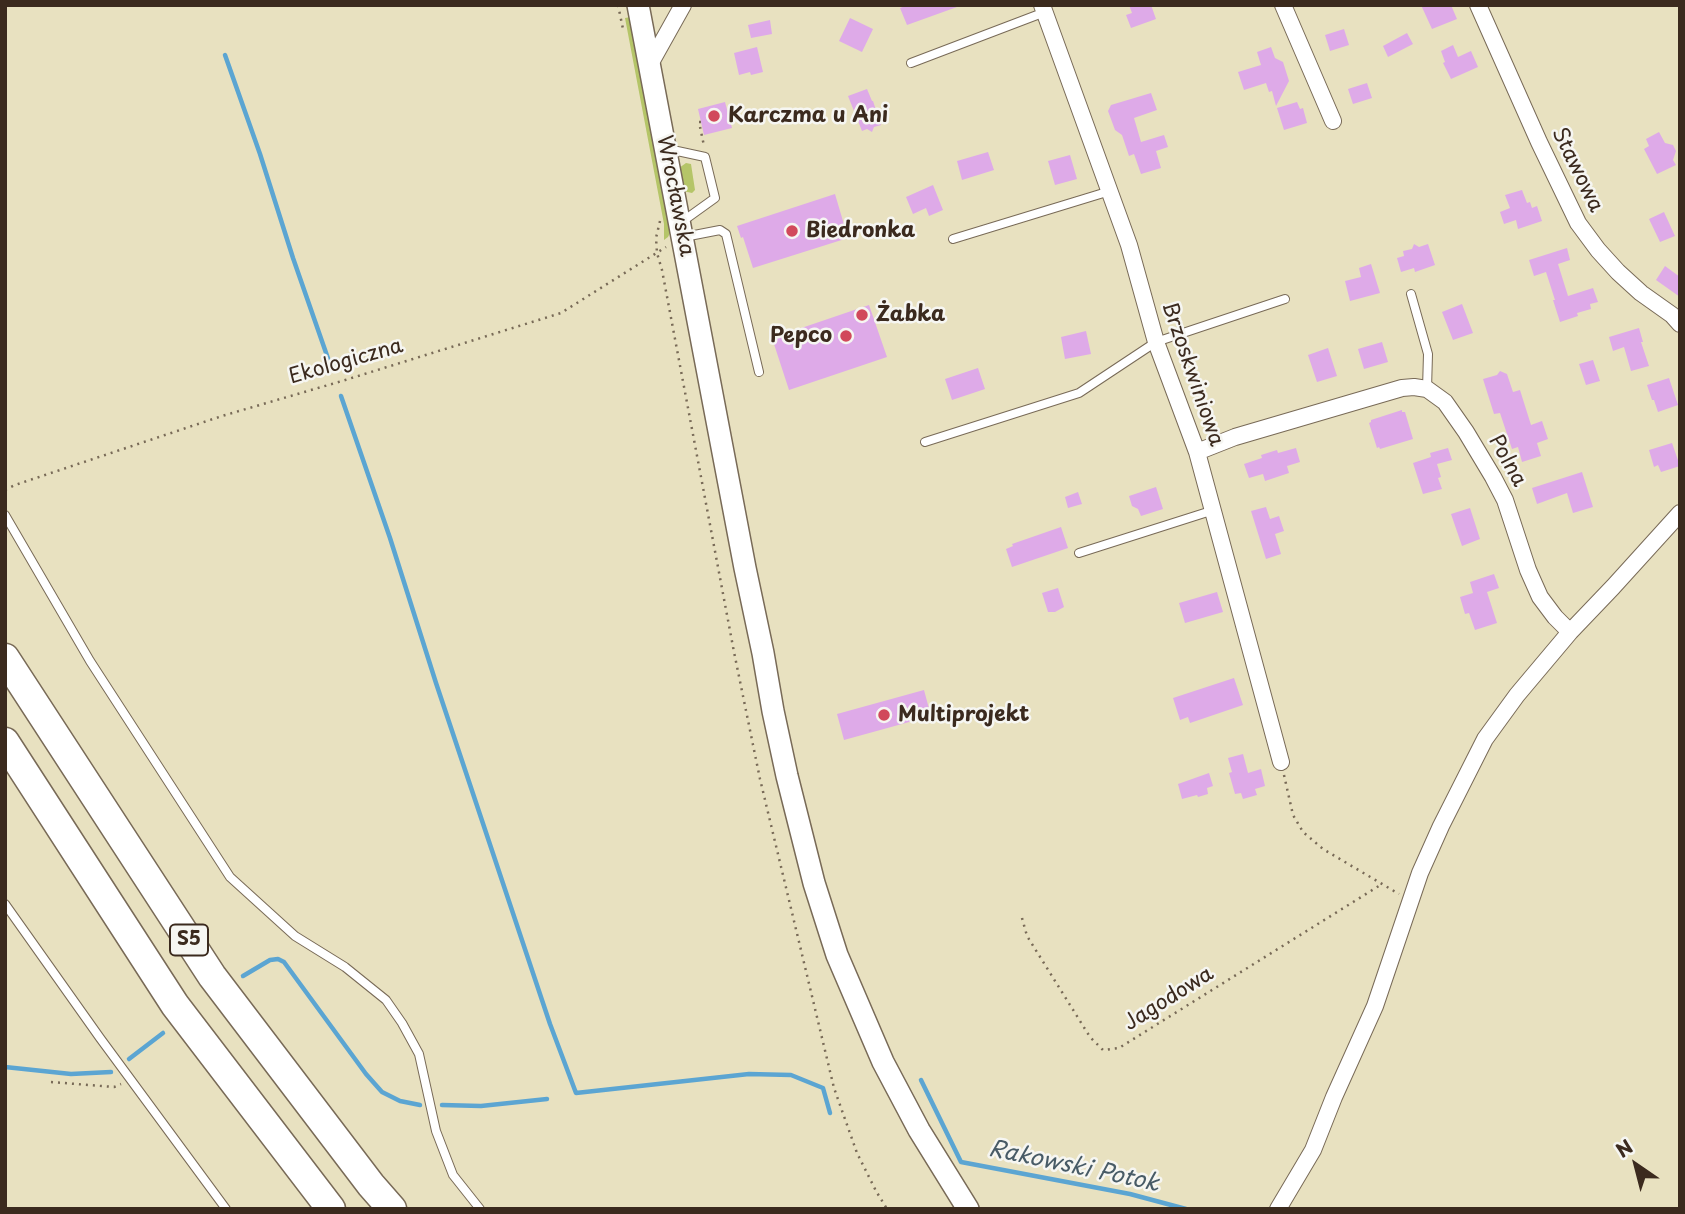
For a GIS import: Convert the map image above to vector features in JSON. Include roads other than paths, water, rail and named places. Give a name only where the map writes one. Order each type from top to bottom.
[{"type":"highway","name":"S5","points":[[5,658],[212,976],[391,1209]]},
{"type":"highway","name":"S5","points":[[5,742],[175,1005],[331,1209]]},
{"type":"main road","name":"Wrocławska","points":[[638,5],[666,148],[675,227],[712,387],[773,711],[814,883],[837,955],[883,1062],[919,1130],[968,1209]]},
{"type":"street","points":[[650,64],[683,5]]},
{"type":"street","points":[[1283,5],[1333,121]]},
{"type":"street","name":"Stawowa","points":[[1478,5],[1578,223],[1618,272],[1680,324]]},
{"type":"street","name":"Brzoskwiniowa","points":[[1044,9],[1129,245],[1156,342],[1197,452],[1281,762]]},
{"type":"street","points":[[1197,452],[1235,437],[1402,388],[1427,389]]},
{"type":"street","name":"Polna","points":[[1427,389],[1445,402],[1487,465],[1505,500],[1528,570],[1540,597],[1570,632]]},
{"type":"street","points":[[1278,1209],[1313,1150],[1375,1006],[1420,873],[1485,739],[1517,695],[1570,632],[1680,513]]},
{"type":"lane","points":[[911,63],[962,45],[1044,9]]},
{"type":"lane","points":[[666,148],[705,156],[715,198],[675,227]]},
{"type":"lane","points":[[953,239],[1110,191]]},
{"type":"lane","points":[[675,227],[720,230],[726,234],[759,372]]},
{"type":"lane","points":[[1411,294],[1428,354],[1427,389]]},
{"type":"lane","points":[[925,442],[1079,393],[1156,342],[1285,299]]},
{"type":"lane","points":[[1079,552],[1213,510]]},
{"type":"lane","points":[[5,515],[90,660],[230,877],[295,936],[345,967],[386,1000],[402,1023],[419,1054],[436,1131],[453,1175],[480,1209]]},
{"type":"lane","points":[[5,904],[226,1209]]},
{"type":"waterway","points":[[225,55],[332,370]]},
{"type":"waterway","points":[[341,396],[550,1024],[576,1093],[749,1074],[791,1075],[823,1088],[830,1113]]},
{"type":"waterway","name":"Rakowski Potok","points":[[243,976],[270,960],[278,959],[284,962],[382,1092],[400,1101],[420,1105]]},
{"type":"waterway","name":"Rakowski Potok","points":[[129,1059],[163,1033]]},
{"type":"waterway","name":"Rakowski Potok","points":[[5,1067],[71,1074],[111,1072]]},
{"type":"waterway","name":"Rakowski Potok","points":[[921,1080],[961,1162],[1130,1194],[1186,1209]]},
{"type":"waterway","name":"Rakowski Potok","points":[[442,1105],[481,1106],[547,1099]]},
{"type":"place","name":"Karczma u Ani","points":[[714,116]]},
{"type":"place","name":"Biedronka","points":[[792,231]]},
{"type":"place","name":"Żabka","points":[[862,315]]},
{"type":"place","name":"Pepco","points":[[846,336]]},
{"type":"place","name":"Multiprojekt","points":[[884,715]]}]
